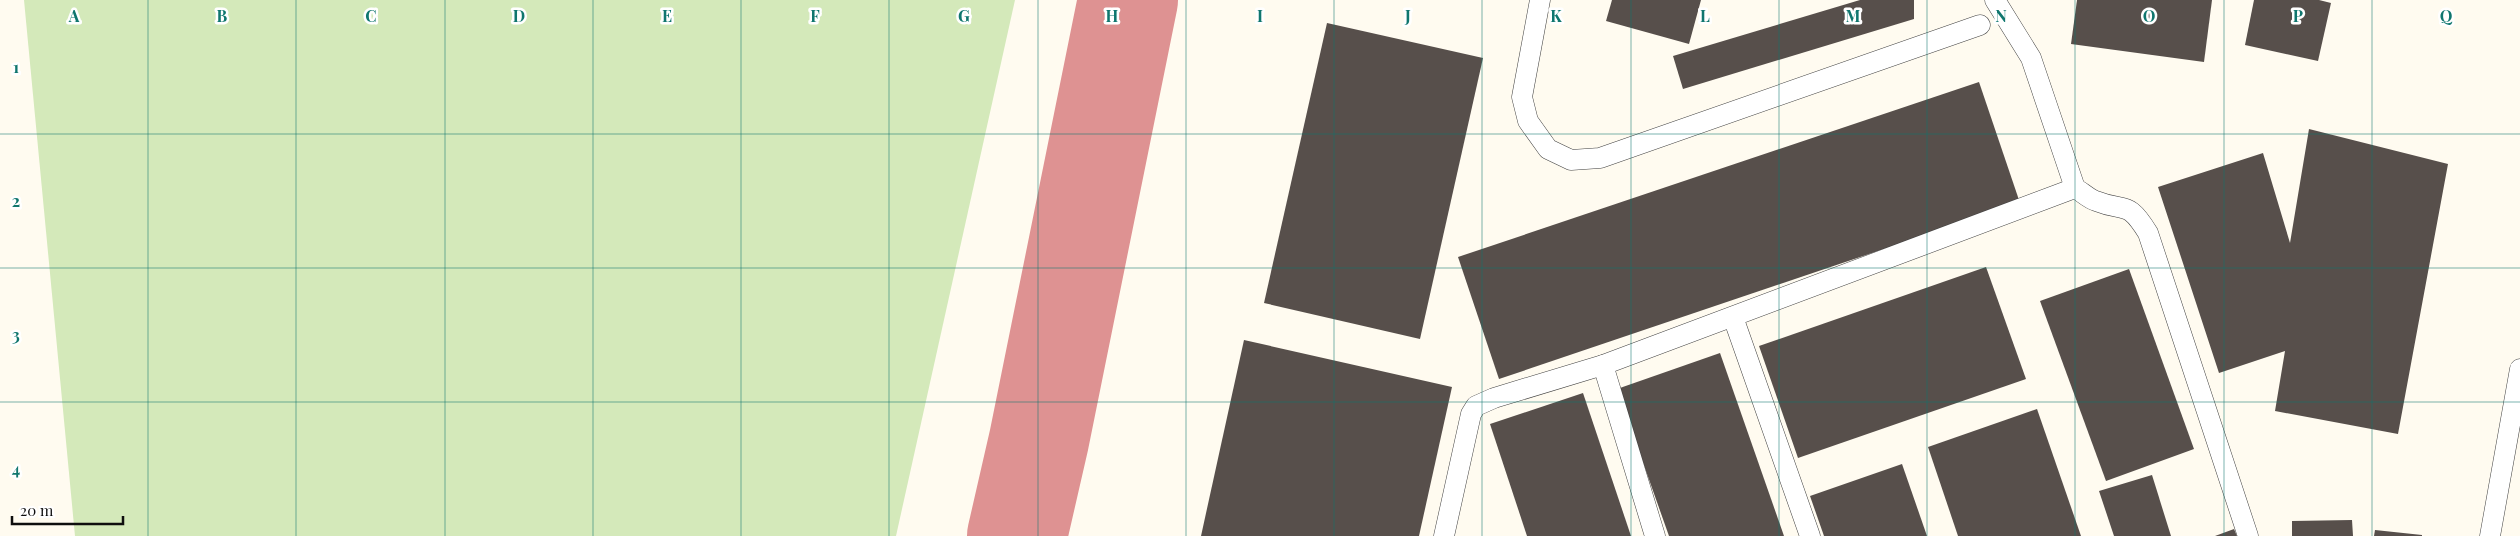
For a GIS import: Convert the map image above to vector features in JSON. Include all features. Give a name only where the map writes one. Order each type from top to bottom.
[{"type":"lane","points":[[1540,0],[1522,97],[1528,121],[1548,149],[1571,160],[1600,158],[1980,25]]},
{"type":"lane","points":[[1995,0],[2031,58],[2075,188],[2095,201],[2124,207],[2137,216],[2148,233],[2248,536]]},
{"type":"lane","points":[[1444,536],[1472,414],[1476,406],[1494,398],[1603,366],[2075,188]]},
{"type":"lane","points":[[1733,317],[1810,536]]},
{"type":"lane","points":[[1603,366],[1655,536]]},
{"type":"lane","points":[[2490,536],[2520,369]]},
{"type":"green space","points":[[24,0],[1015,0],[896,536],[75,536]]},
{"type":"building","points":[[1612,0],[1701,0],[1689,44],[1606,21]]},
{"type":"building","points":[[1860,0],[1914,0],[1914,19],[1683,89],[1673,56]]},
{"type":"building","points":[[2077,0],[2212,0],[2204,62],[2071,44]]},
{"type":"building","points":[[2254,0],[2319,0],[2331,3],[2318,61],[2245,45]]},
{"type":"building","points":[[1327,23],[1483,58],[1420,339],[1264,303]]},
{"type":"building","points":[[1979,82],[2020,203],[1499,379],[1458,257]]},
{"type":"building","points":[[2309,129],[2448,164],[2398,434],[2275,411],[2285,351],[2219,373],[2158,187],[2263,153],[2290,243]]},
{"type":"building","points":[[1986,267],[2026,379],[1798,458],[1759,346]]},
{"type":"building","points":[[2129,269],[2194,449],[2106,481],[2040,301]]},
{"type":"building","points":[[1244,340],[1452,387],[1419,536],[1201,536]]},
{"type":"building","points":[[1720,353],[1784,536],[1669,536],[1617,389]]},
{"type":"building","points":[[1583,393],[1631,536],[1527,536],[1490,424]]},
{"type":"building","points":[[2037,409],[2081,536],[1958,536],[1928,447]]},
{"type":"building","points":[[1902,464],[1927,536],[1824,536],[1810,496]]},
{"type":"building","points":[[2152,475],[2171,536],[2114,536],[2099,491]]},
{"type":"building","points":[[2352,520],[2353,536],[2292,536],[2292,521]]},
{"type":"building","points":[[2234,529],[2237,536],[2215,536]]},
{"type":"building","points":[[2375,530],[2422,535],[2422,536],[2374,536]]},
{"type":"taxiway","points":[[1017,536],[1039,440],[1128,0]]}]
